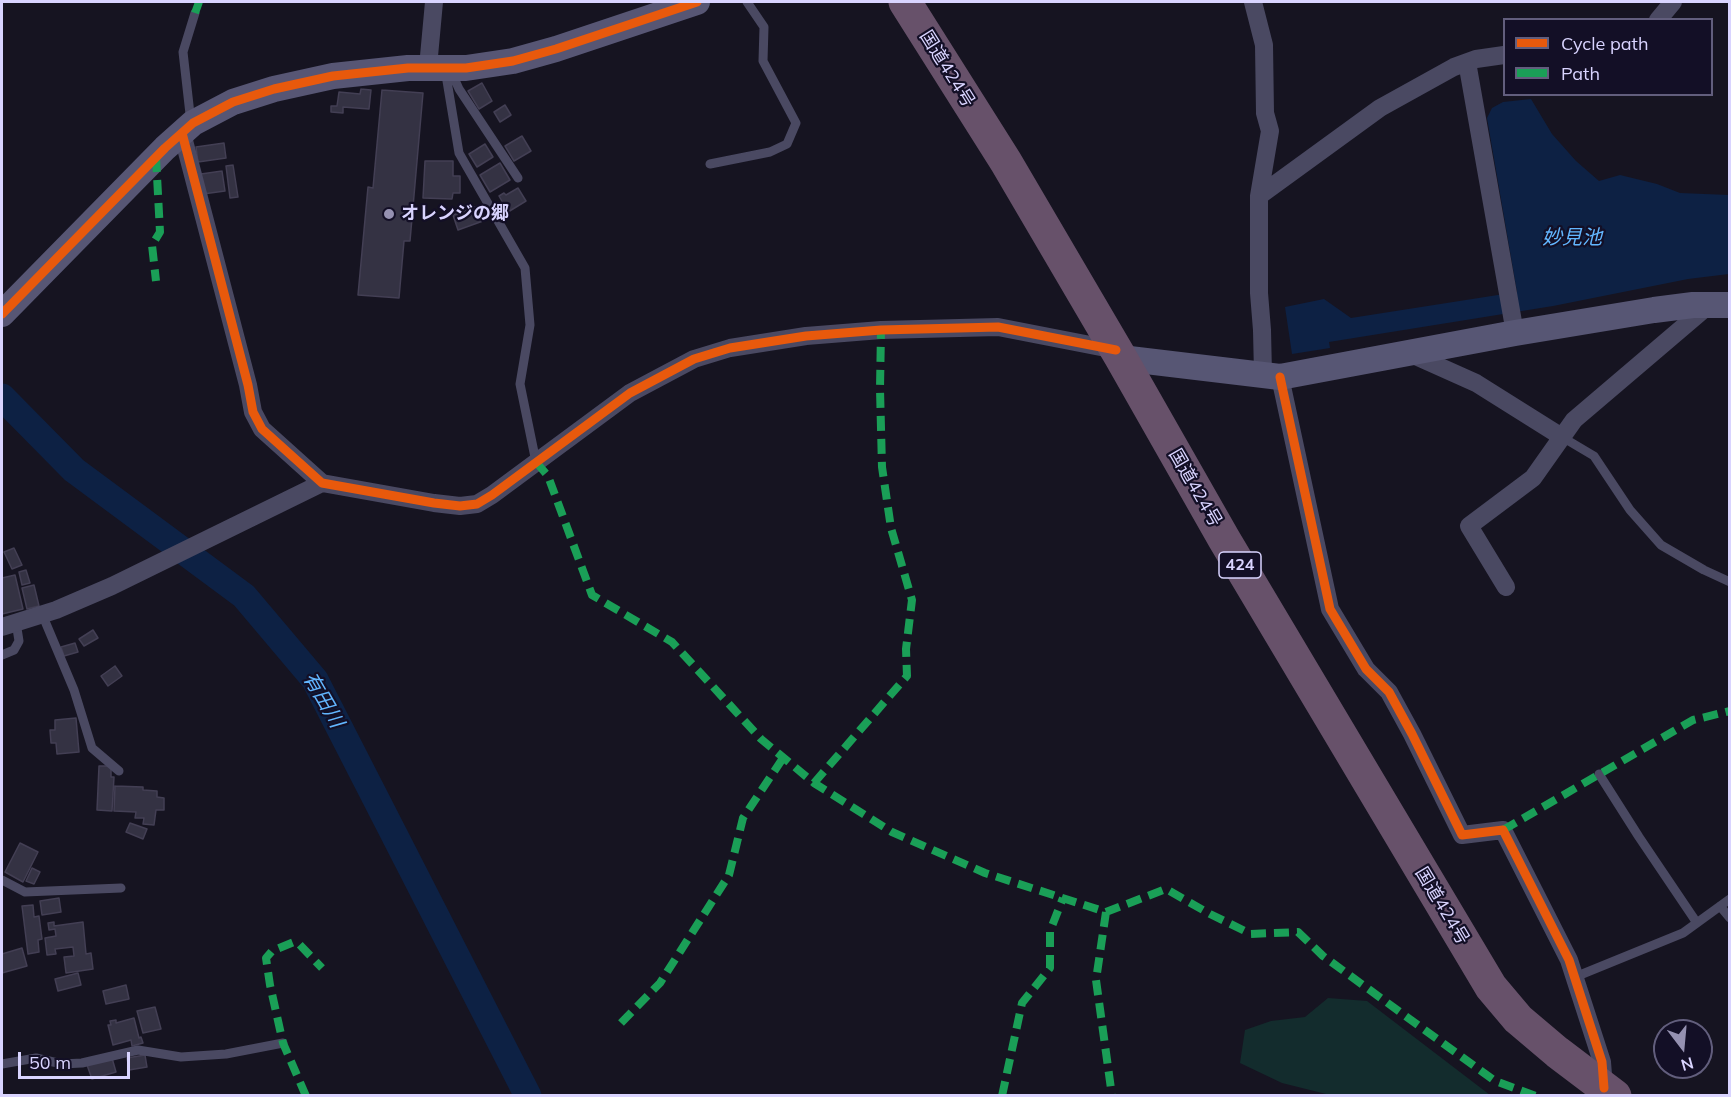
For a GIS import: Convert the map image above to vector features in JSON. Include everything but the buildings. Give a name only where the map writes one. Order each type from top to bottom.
[{"type":"highway","name":"国道424号","points":[[905,2],[1006,162],[1224,539],[1491,987],[1518,1019],[1610,1092]]},
{"type":"street","points":[[434,2],[441,68]]},
{"type":"street","points":[[2,314],[156,156],[188,128],[233,102],[305,81],[363,72],[483,66],[527,57],[698,2]]},
{"type":"street","points":[[1253,2],[1264,45],[1265,113],[1270,131],[1259,196],[1259,293],[1262,330],[1271,376],[1330,609],[1366,669],[1389,692],[1462,835],[1503,830],[1569,960],[1610,1092]]},
{"type":"street","points":[[1660,18],[1672,2]]},
{"type":"street","points":[[1259,196],[1380,108],[1445,71],[1467,62],[1503,56]]},
{"type":"street","points":[[1467,62],[1515,333]]},
{"type":"street","points":[[188,128],[253,412],[262,429],[322,483],[434,503],[460,506],[477,504],[485,500],[630,393],[694,359],[730,348],[806,336],[881,330],[998,327],[1118,354],[1271,376],[1318,371],[1515,333],[1676,307],[1719,305]]},
{"type":"street","points":[[1506,587],[1469,526],[1533,478],[1574,420],[1719,305]]},
{"type":"street","points":[[1409,353],[1476,383],[1562,437]]},
{"type":"street","points":[[9,624],[56,610],[112,586],[322,483]]},
{"type":"lane","points":[[710,164],[770,152],[787,144],[795,123],[763,61],[764,27],[747,2]]},
{"type":"lane","points":[[188,128],[190,114],[183,51],[195,13]]},
{"type":"lane","points":[[441,68],[459,89],[518,178]]},
{"type":"lane","points":[[441,68],[459,153],[525,268],[530,325],[520,384],[536,462]]},
{"type":"lane","points":[[1562,437],[1594,456],[1630,510],[1661,545],[1730,582]]},
{"type":"lane","points":[[42,614],[74,690],[92,748],[118,771]]},
{"type":"lane","points":[[2,655],[14,650],[19,641],[9,624]]},
{"type":"lane","points":[[1599,774],[1697,923]]},
{"type":"lane","points":[[2,880],[25,892],[121,888]]},
{"type":"lane","points":[[1575,977],[1683,933],[1730,899]]},
{"type":"lane","points":[[1720,906],[1730,918]]},
{"type":"lane","points":[[2,1064],[36,1058],[62,1064],[82,1063],[138,1050],[181,1057],[226,1054],[283,1043]]},
{"type":"green space","points":[[1328,998],[1367,1001],[1490,1095],[1330,1095],[1282,1083],[1240,1063],[1245,1030],[1271,1021],[1305,1017]]},
{"type":"water","name":"妙見池","points":[[1531,99],[1552,134],[1576,161],[1599,181],[1620,175],[1657,184],[1680,193],[1729,195],[1729,274],[1688,279],[1553,306],[1329,342],[1330,348],[1292,354],[1285,307],[1324,299],[1351,318],[1517,292],[1487,118],[1492,108],[1503,102]]},
{"type":"waterway","name":"有田川","points":[[2,397],[74,470],[244,596],[315,680],[528,1096]]},
{"type":"marked path","points":[[195,13],[199,2]]},
{"type":"marked path","points":[[156,157],[160,232],[152,245],[156,281]]},
{"type":"marked path","points":[[814,783],[907,676],[906,649],[912,600],[891,528],[882,467],[881,330]]},
{"type":"marked path","points":[[536,462],[548,476],[592,595],[672,642],[761,739],[814,783],[892,832],[985,873],[1106,912],[1166,889],[1251,934],[1298,932],[1323,956],[1495,1081],[1536,1096]]},
{"type":"marked path","points":[[1503,830],[1693,720],[1730,711]]},
{"type":"marked path","points":[[621,1023],[660,983],[729,875],[743,818],[783,758]]},
{"type":"marked path","points":[[1002,1096],[1022,1003],[1050,968],[1050,931],[1063,898]]},
{"type":"marked path","points":[[1106,912],[1096,980],[1112,1096]]},
{"type":"marked path","points":[[306,1096],[283,1043],[266,958],[272,951],[294,942],[299,944],[322,968]]},
{"type":"cycle path","points":[[2,314],[165,148],[193,123],[233,102],[274,89],[333,76],[408,68],[466,68],[513,61],[697,2]]},
{"type":"cycle path","points":[[182,133],[248,385],[253,412],[262,429],[322,483],[434,503],[460,506],[477,504],[630,393],[694,359],[730,348],[806,336],[881,330],[998,327],[1116,350]]},
{"type":"cycle path","points":[[1280,377],[1330,609],[1366,669],[1389,692],[1462,835],[1503,830],[1569,960],[1602,1062],[1604,1088]]},
{"type":"place","name":"オレンジの郷","points":[[389,214]]}]
